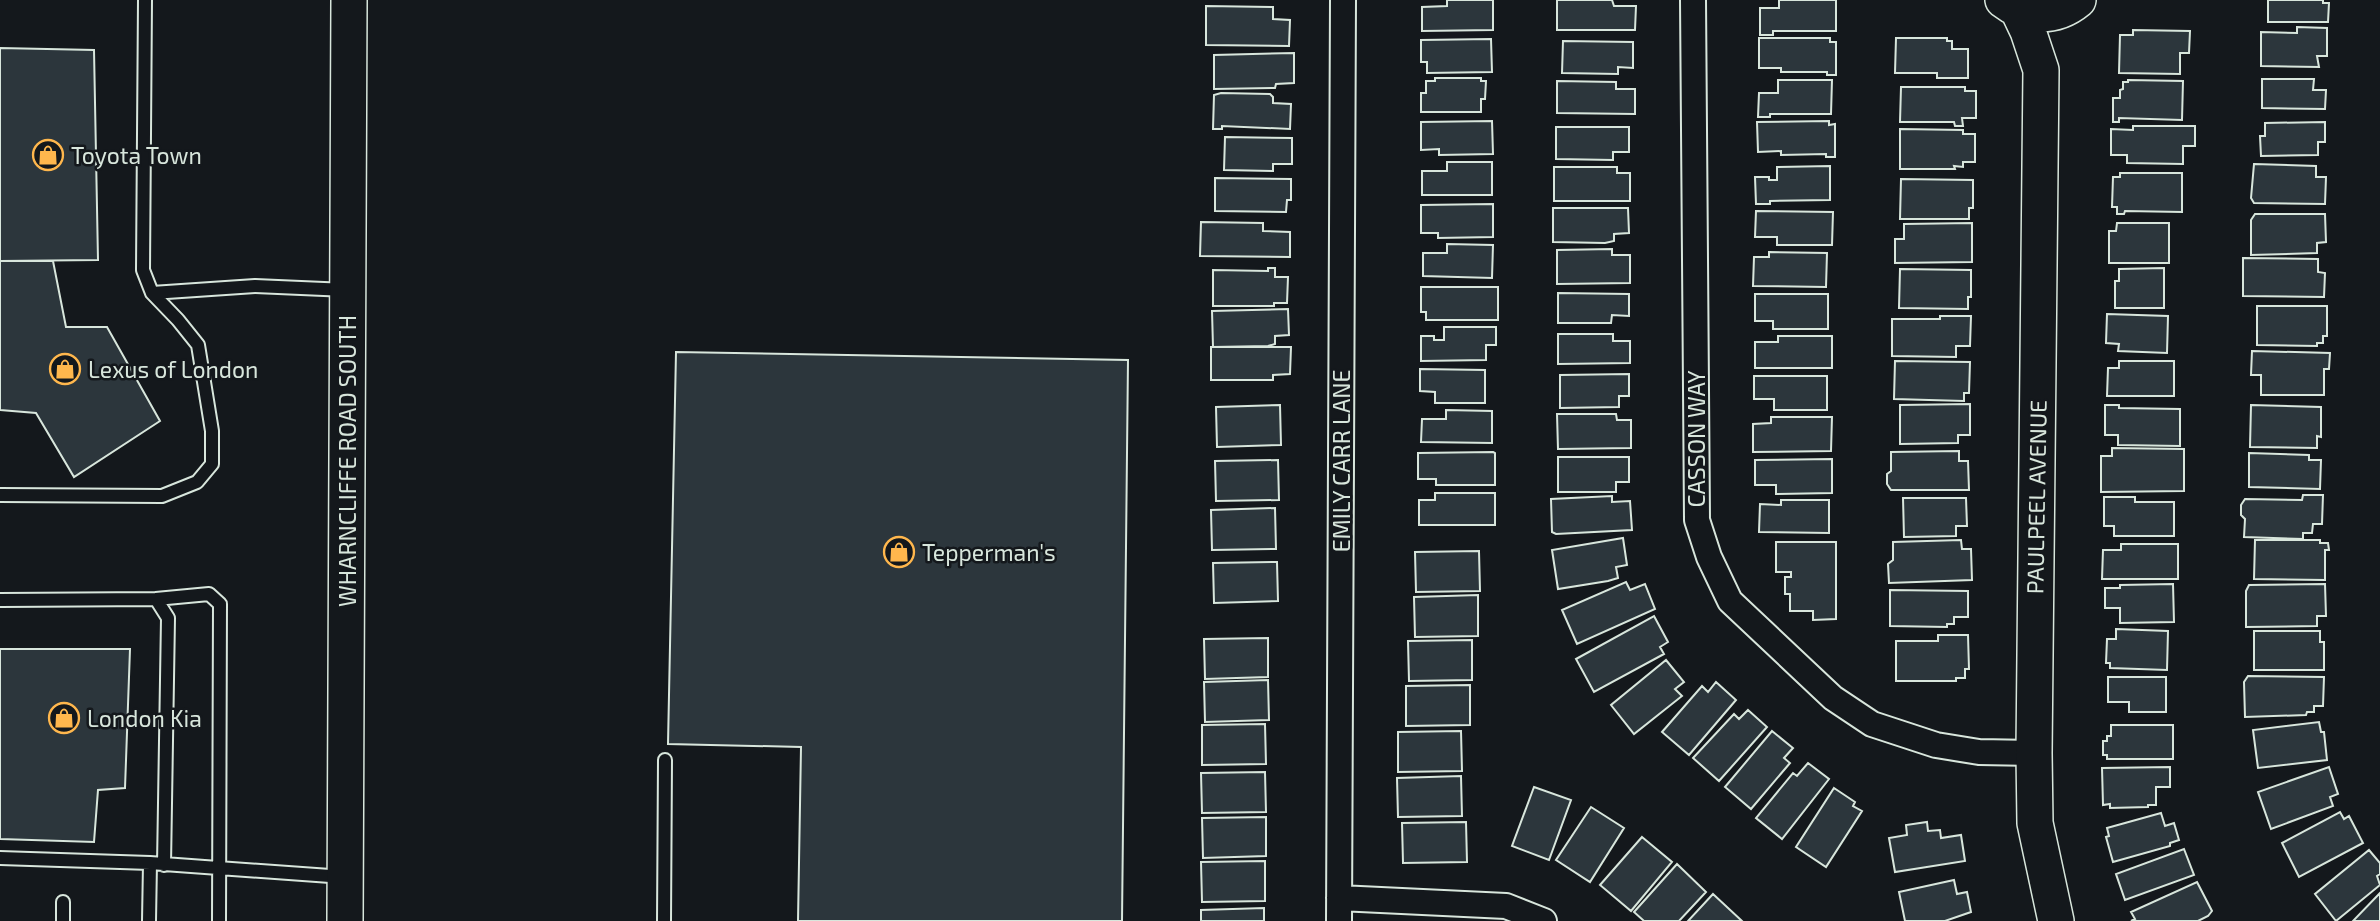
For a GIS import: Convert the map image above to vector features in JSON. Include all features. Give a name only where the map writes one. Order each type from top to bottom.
[{"type":"street","name":"WHARNCLIFFE ROAD SOUTH","points":[[345,921],[349,0]]},
{"type":"street","name":"EMILY CARR LANE","points":[[1339,910],[1343,0]]},
{"type":"street","name":"CASSON WAY","points":[[1693,0],[1697,520],[1709,557],[1730,601],[1833,698],[1872,724],[1936,745],[1979,752],[2034,752]]},
{"type":"street","points":[[2011,5],[2031,14],[2045,14],[2074,3]]},
{"type":"street","name":"PAULPEEL AVENUE","points":[[2056,921],[2035,823],[2041,70],[2050,43],[2074,3]]},
{"type":"street","name":"PAULPEEL AVENUE","points":[[2011,5],[2028,31],[2041,70]]},
{"type":"street","points":[[1339,910],[1506,906],[1544,921]]},
{"type":"lane","points":[[0,495],[162,496],[197,482],[212,464],[212,431],[198,345],[152,293],[143,270],[145,0]]},
{"type":"lane","points":[[152,293],[255,286],[348,290]]},
{"type":"lane","points":[[0,600],[156,598],[209,594],[220,604],[219,921]]},
{"type":"lane","points":[[156,598],[168,618],[164,865]]},
{"type":"lane","points":[[664,921],[665,760]]},
{"type":"lane","points":[[0,858],[150,863],[345,877]]},
{"type":"lane","points":[[149,921],[150,863]]},
{"type":"lane","points":[[62,921],[63,902]]},
{"type":"building","points":[[1447,0],[1493,0],[1493,30],[1422,31],[1422,7],[1447,6]]},
{"type":"building","points":[[1557,0],[1612,0],[1614,6],[1636,6],[1635,30],[1557,30]]},
{"type":"building","points":[[1779,0],[1836,0],[1836,31],[1773,31],[1773,35],[1760,35],[1760,8],[1779,8]]},
{"type":"building","points":[[2268,0],[2323,0],[2323,3],[2329,3],[2328,22],[2268,22]]},
{"type":"building","points":[[1206,6],[1273,7],[1273,19],[1290,20],[1289,46],[1206,45]]},
{"type":"building","points":[[2297,27],[2327,28],[2327,56],[2317,56],[2319,67],[2261,66],[2261,32],[2297,33]]},
{"type":"building","points":[[2133,30],[2190,31],[2189,53],[2180,53],[2180,74],[2119,73],[2120,35],[2133,35]]},
{"type":"building","points":[[1759,38],[1830,38],[1830,42],[1836,42],[1836,75],[1827,75],[1827,72],[1781,72],[1781,68],[1759,68]]},
{"type":"building","points":[[1896,38],[1947,38],[1947,41],[1952,41],[1952,49],[1968,49],[1968,78],[1937,78],[1937,73],[1895,73]]},
{"type":"building","points":[[1491,39],[1492,72],[1427,73],[1427,62],[1421,62],[1421,40]]},
{"type":"building","points":[[1563,41],[1633,42],[1633,68],[1618,67],[1618,74],[1562,73]]},
{"type":"building","name":"Toyota Town","points":[[0,48],[94,50],[98,260],[0,261]]},
{"type":"building","points":[[1294,53],[1294,83],[1276,84],[1275,88],[1214,89],[1214,55]]},
{"type":"building","points":[[1435,78],[1481,78],[1481,81],[1486,81],[1481,112],[1421,112],[1421,93],[1426,93],[1426,81],[1435,81]]},
{"type":"building","points":[[2262,79],[2314,79],[2313,90],[2326,90],[2325,109],[2262,108]]},
{"type":"building","points":[[1778,80],[1832,80],[1831,114],[1770,114],[1770,117],[1758,117],[1759,93],[1778,93]]},
{"type":"building","points":[[1557,81],[1616,82],[1616,89],[1635,89],[1635,114],[1557,113]]},
{"type":"building","points":[[2183,81],[2182,120],[2119,118],[2119,122],[2113,122],[2113,98],[2120,98],[2123,82]]},
{"type":"building","points":[[1901,87],[1965,87],[1965,91],[1976,91],[1976,118],[1962,118],[1963,126],[1955,126],[1954,122],[1900,122]]},
{"type":"building","points":[[1270,94],[1273,103],[1291,104],[1290,129],[1222,126],[1222,129],[1213,129],[1214,95]]},
{"type":"building","points":[[1492,121],[1493,154],[1439,155],[1439,149],[1421,150],[1421,122]]},
{"type":"building","points":[[1829,121],[1829,125],[1835,124],[1835,157],[1826,157],[1826,154],[1781,155],[1781,151],[1758,152],[1757,122]]},
{"type":"building","points":[[2325,122],[2325,142],[2318,142],[2318,155],[2261,156],[2260,136],[2265,136],[2265,123]]},
{"type":"building","points":[[2133,126],[2195,126],[2195,146],[2183,146],[2183,164],[2127,163],[2127,155],[2111,155],[2111,129],[2133,130]]},
{"type":"building","points":[[1556,127],[1629,127],[1629,152],[1613,152],[1613,160],[1556,159]]},
{"type":"building","points":[[1900,129],[1963,130],[1963,134],[1975,134],[1975,162],[1963,162],[1963,167],[1954,166],[1955,169],[1900,169]]},
{"type":"building","points":[[1225,137],[1292,138],[1292,164],[1273,164],[1273,171],[1224,170]]},
{"type":"building","points":[[1447,162],[1492,162],[1492,195],[1422,195],[1422,171],[1447,171]]},
{"type":"building","points":[[2254,164],[2316,166],[2316,177],[2326,177],[2325,204],[2254,203],[2251,198]]},
{"type":"building","points":[[1830,166],[1830,200],[1770,201],[1770,204],[1756,204],[1755,177],[1777,180],[1777,167]]},
{"type":"building","points":[[1554,167],[1617,167],[1617,173],[1630,173],[1630,201],[1554,201]]},
{"type":"building","points":[[2120,173],[2182,173],[2182,212],[2125,211],[2124,214],[2117,214],[2117,207],[2112,207],[2113,177],[2120,177]]},
{"type":"building","points":[[1215,178],[1291,179],[1291,200],[1287,200],[1286,212],[1215,211]]},
{"type":"building","points":[[1901,179],[1973,180],[1973,208],[1969,208],[1969,219],[1900,219]]},
{"type":"building","points":[[1493,204],[1493,237],[1438,238],[1438,233],[1421,233],[1421,205]]},
{"type":"building","points":[[1553,208],[1628,208],[1629,233],[1614,234],[1614,241],[1605,243],[1553,242]]},
{"type":"building","points":[[1756,211],[1833,212],[1832,245],[1777,245],[1777,237],[1755,237]]},
{"type":"building","points":[[2255,214],[2325,214],[2326,242],[2317,243],[2317,253],[2251,255],[2251,220]]},
{"type":"building","points":[[1201,222],[1263,223],[1263,231],[1290,232],[1290,257],[1200,256]]},
{"type":"building","points":[[1972,223],[1972,262],[1895,263],[1895,239],[1904,239],[1904,224]]},
{"type":"building","points":[[2117,223],[2169,223],[2169,263],[2109,263],[2109,231],[2116,231]]},
{"type":"building","points":[[1447,244],[1493,245],[1492,278],[1423,276],[1423,253],[1447,253]]},
{"type":"building","points":[[1612,249],[1612,255],[1630,255],[1630,283],[1557,284],[1557,250]]},
{"type":"building","points":[[1769,252],[1827,253],[1826,287],[1753,286],[1754,257],[1769,257]]},
{"type":"building","points":[[2243,258],[2318,259],[2318,272],[2325,273],[2324,297],[2243,296]]},
{"type":"building","name":"Lexus of London","points":[[0,261],[53,261],[66,327],[107,327],[160,421],[74,477],[36,413],[0,410]]},
{"type":"building","points":[[1268,268],[1275,268],[1275,277],[1288,277],[1287,303],[1274,303],[1274,306],[1213,306],[1213,270],[1268,271]]},
{"type":"building","points":[[2164,268],[2164,308],[2115,308],[2115,281],[2119,281],[2119,269]]},
{"type":"building","points":[[1900,269],[1971,270],[1968,309],[1899,308]]},
{"type":"building","points":[[1421,287],[1498,287],[1498,320],[1426,320],[1426,312],[1421,312]]},
{"type":"building","points":[[1558,293],[1629,294],[1629,316],[1612,315],[1611,323],[1558,323]]},
{"type":"building","points":[[1755,294],[1828,294],[1828,329],[1773,329],[1773,321],[1755,321]]},
{"type":"building","points":[[2257,306],[2327,306],[2327,336],[2323,336],[2323,343],[2317,343],[2317,346],[2257,345]]},
{"type":"building","points":[[1288,309],[1289,335],[1275,336],[1275,344],[1213,347],[1212,311]]},
{"type":"building","points":[[2107,314],[2168,316],[2167,353],[2118,351],[2119,344],[2106,343]]},
{"type":"building","points":[[1940,316],[1971,316],[1970,346],[1956,346],[1956,357],[1892,356],[1892,319],[1940,319]]},
{"type":"building","points":[[1444,327],[1496,327],[1496,345],[1486,345],[1486,360],[1421,361],[1421,336],[1434,336],[1434,340],[1444,340]]},
{"type":"building","points":[[1558,334],[1613,334],[1613,341],[1630,341],[1630,363],[1558,364]]},
{"type":"building","points":[[1778,336],[1832,336],[1832,368],[1755,368],[1755,342],[1778,342]]},
{"type":"building","points":[[1211,347],[1291,347],[1290,374],[1273,375],[1273,380],[1211,380]]},
{"type":"building","points":[[2252,351],[2330,353],[2329,369],[2324,369],[2324,395],[2261,395],[2261,375],[2251,375]]},
{"type":"building","name":"Tepperman's","points":[[676,352],[1128,360],[1122,921],[798,921],[801,747],[668,744]]},
{"type":"building","points":[[1895,361],[1970,362],[1969,393],[1964,393],[1964,401],[1894,399]]},
{"type":"building","points":[[2119,361],[2174,361],[2174,396],[2107,396],[2108,368],[2119,368]]},
{"type":"building","points":[[1420,369],[1485,370],[1485,403],[1435,403],[1435,392],[1420,391]]},
{"type":"building","points":[[1629,374],[1629,396],[1619,396],[1619,407],[1560,408],[1560,375]]},
{"type":"building","points":[[1754,376],[1827,376],[1827,410],[1774,410],[1774,399],[1754,399]]},
{"type":"building","points":[[1970,404],[1970,435],[1958,435],[1958,443],[1900,444],[1900,405]]},
{"type":"building","points":[[1280,405],[1281,445],[1217,447],[1216,407]]},
{"type":"building","points":[[2105,405],[2119,405],[2119,408],[2180,409],[2180,446],[2118,445],[2118,435],[2105,435]]},
{"type":"building","points":[[2251,405],[2321,407],[2321,437],[2317,436],[2317,448],[2250,447]]},
{"type":"building","points":[[1446,410],[1492,411],[1492,443],[1421,442],[1422,419],[1446,419]]},
{"type":"building","points":[[1557,414],[1616,414],[1617,420],[1631,420],[1631,448],[1558,449]]},
{"type":"building","points":[[1771,417],[1832,417],[1831,451],[1753,452],[1753,424],[1771,423]]},
{"type":"building","points":[[2112,448],[2184,449],[2184,491],[2101,492],[2101,456],[2112,456]]},
{"type":"building","points":[[1959,451],[1959,461],[1968,461],[1969,490],[1891,490],[1887,484],[1887,474],[1891,471],[1891,452]]},
{"type":"building","points":[[1493,452],[1495,485],[1436,485],[1436,479],[1418,479],[1418,453]]},
{"type":"building","points":[[2249,453],[2309,455],[2309,460],[2321,460],[2320,489],[2249,487]]},
{"type":"building","points":[[1558,457],[1629,457],[1629,482],[1616,482],[1616,492],[1558,492]]},
{"type":"building","points":[[1832,459],[1832,493],[1776,494],[1776,485],[1755,485],[1755,460]]},
{"type":"building","points":[[1278,460],[1279,500],[1216,501],[1215,461]]},
{"type":"building","points":[[1435,493],[1495,493],[1495,525],[1419,525],[1419,500],[1435,500]]},
{"type":"building","points":[[2303,495],[2323,495],[2322,524],[2313,524],[2312,533],[2303,533],[2303,539],[2244,537],[2245,519],[2241,515],[2241,505],[2245,499],[2302,500]]},
{"type":"building","points":[[1612,496],[1612,502],[1630,501],[1632,530],[1552,532],[1551,499]]},
{"type":"building","points":[[2104,497],[2135,497],[2135,502],[2174,502],[2174,536],[2114,536],[2114,526],[2104,526]]},
{"type":"building","points":[[1903,498],[1966,498],[1967,526],[1956,526],[1956,536],[1904,537]]},
{"type":"building","points":[[1781,500],[1829,500],[1829,533],[1759,532],[1760,504],[1781,505]]},
{"type":"building","points":[[1275,508],[1276,549],[1212,550],[1211,510]]},
{"type":"building","points":[[1623,538],[1627,565],[1616,567],[1618,578],[1558,589],[1552,550]]},
{"type":"building","points":[[1961,540],[1962,549],[1971,549],[1972,580],[1889,583],[1888,564],[1893,560],[1893,542]]},
{"type":"building","points":[[2255,540],[2320,540],[2320,543],[2328,543],[2329,550],[2325,550],[2325,580],[2254,579]]},
{"type":"building","points":[[1776,542],[1836,542],[1836,619],[1813,620],[1813,611],[1790,611],[1790,594],[1785,594],[1785,577],[1791,577],[1791,572],[1776,572]]},
{"type":"building","points":[[2121,544],[2178,544],[2178,579],[2102,579],[2103,550],[2121,550]]},
{"type":"building","points":[[1479,551],[1480,591],[1416,592],[1415,552]]},
{"type":"building","points":[[1277,562],[1278,601],[1214,603],[1213,563]]},
{"type":"building","points":[[1626,582],[1630,590],[1645,584],[1655,609],[1577,644],[1562,610]]},
{"type":"building","points":[[2173,584],[2174,622],[2120,623],[2120,608],[2105,608],[2105,588],[2120,588],[2120,585]]},
{"type":"building","points":[[2325,584],[2326,616],[2317,616],[2317,626],[2246,627],[2246,591],[2249,585]]},
{"type":"building","points":[[1890,590],[1968,591],[1968,617],[1954,617],[1954,624],[1947,624],[1947,627],[1890,626]]},
{"type":"building","points":[[1478,595],[1478,636],[1415,637],[1414,597]]},
{"type":"building","points":[[1654,616],[1668,642],[1660,647],[1664,654],[1594,692],[1576,659]]},
{"type":"building","points":[[2116,629],[2168,631],[2167,670],[2110,668],[2110,663],[2106,663],[2107,639],[2116,639]]},
{"type":"building","points":[[2254,631],[2320,631],[2320,642],[2324,642],[2324,670],[2254,670]]},
{"type":"building","points":[[1938,635],[1968,635],[1969,669],[1965,669],[1965,678],[1956,678],[1956,681],[1896,681],[1896,641],[1938,641]]},
{"type":"building","points":[[1268,638],[1268,677],[1205,679],[1204,639]]},
{"type":"building","points":[[1472,640],[1472,680],[1409,681],[1408,641]]},
{"type":"building","name":"London Kia","points":[[0,649],[130,649],[125,788],[98,790],[94,842],[0,839]]},
{"type":"building","points":[[1666,660],[1684,682],[1675,689],[1682,696],[1634,734],[1611,705]]},
{"type":"building","points":[[2248,676],[2324,677],[2323,706],[2314,706],[2314,712],[2307,712],[2306,715],[2245,717],[2244,682]]},
{"type":"building","points":[[2108,677],[2166,677],[2166,712],[2129,712],[2129,702],[2108,702]]},
{"type":"building","points":[[1268,680],[1269,720],[1205,722],[1204,682]]},
{"type":"building","points":[[1716,682],[1736,700],[1689,755],[1662,732],[1702,686],[1708,692]]},
{"type":"building","points":[[1470,685],[1470,725],[1406,726],[1406,686]]},
{"type":"building","points":[[1748,710],[1767,727],[1719,781],[1693,758],[1734,714],[1739,719]]},
{"type":"building","points":[[2319,722],[2321,732],[2324,732],[2327,760],[2258,768],[2253,730]]},
{"type":"building","points":[[1265,724],[1266,764],[1202,765],[1202,725]]},
{"type":"building","points":[[2111,725],[2173,725],[2173,759],[2107,759],[2107,755],[2103,755],[2103,741],[2107,741],[2107,736],[2111,736]]},
{"type":"building","points":[[1461,731],[1462,771],[1398,772],[1398,732]]},
{"type":"building","points":[[1772,731],[1793,748],[1784,758],[1790,763],[1751,809],[1725,787]]},
{"type":"building","points":[[1808,763],[1829,779],[1782,839],[1756,818],[1793,773],[1797,776]]},
{"type":"building","points":[[2170,767],[2170,787],[2156,787],[2156,805],[2110,808],[2110,804],[2103,805],[2102,768]]},
{"type":"building","points":[[2329,767],[2338,794],[2330,797],[2333,806],[2271,829],[2258,792]]},
{"type":"building","points":[[1265,772],[1266,812],[1202,813],[1201,773]]},
{"type":"building","points":[[1461,776],[1462,816],[1398,817],[1397,778]]},
{"type":"building","points":[[1534,787],[1571,800],[1549,860],[1512,846]]},
{"type":"building","points":[[1834,788],[1855,802],[1853,806],[1862,811],[1826,867],[1796,847]]},
{"type":"building","points":[[1591,807],[1624,828],[1590,882],[1556,860]]},
{"type":"building","points":[[2340,812],[2344,819],[2349,816],[2363,843],[2299,877],[2282,843]]},
{"type":"building","points":[[2161,813],[2165,826],[2174,823],[2179,840],[2170,843],[2170,846],[2113,862],[2106,837],[2109,836],[2107,828]]},
{"type":"building","points":[[1266,817],[1266,856],[1203,858],[1202,818]]},
{"type":"building","points":[[1466,822],[1467,862],[1403,863],[1402,823]]},
{"type":"building","points":[[1927,822],[1928,831],[1940,830],[1941,838],[1961,835],[1965,861],[1895,872],[1889,838],[1907,835],[1906,825]]},
{"type":"building","points":[[1642,837],[1672,862],[1631,911],[1600,885]]},
{"type":"building","points":[[2184,849],[2194,875],[2125,900],[2116,874]]},
{"type":"building","points":[[2369,850],[2380,863],[2380,874],[2377,876],[2380,885],[2336,921],[2315,894]]},
{"type":"building","points":[[1265,861],[1265,901],[1202,902],[1201,862]]},
{"type":"building","points":[[1677,864],[1706,892],[1679,921],[1644,921],[1634,912]]},
{"type":"building","points":[[1954,880],[1957,894],[1967,892],[1971,912],[1945,921],[1905,921],[1899,892]]},
{"type":"building","points":[[2197,882],[2212,911],[2208,916],[2198,921],[2131,921],[2135,919],[2131,912]]},
{"type":"building","points":[[2380,893],[2380,921],[2353,921]]},
{"type":"building","points":[[1713,894],[1742,921],[1688,921]]},
{"type":"building","points":[[1264,908],[1264,921],[1201,921],[1201,910]]},
{"type":"place","name":"Toyota Town","points":[[48,155]]},
{"type":"place","name":"Lexus of London","points":[[65,369]]},
{"type":"place","name":"Tepperman's","points":[[899,552]]},
{"type":"place","name":"London Kia","points":[[64,718]]}]
